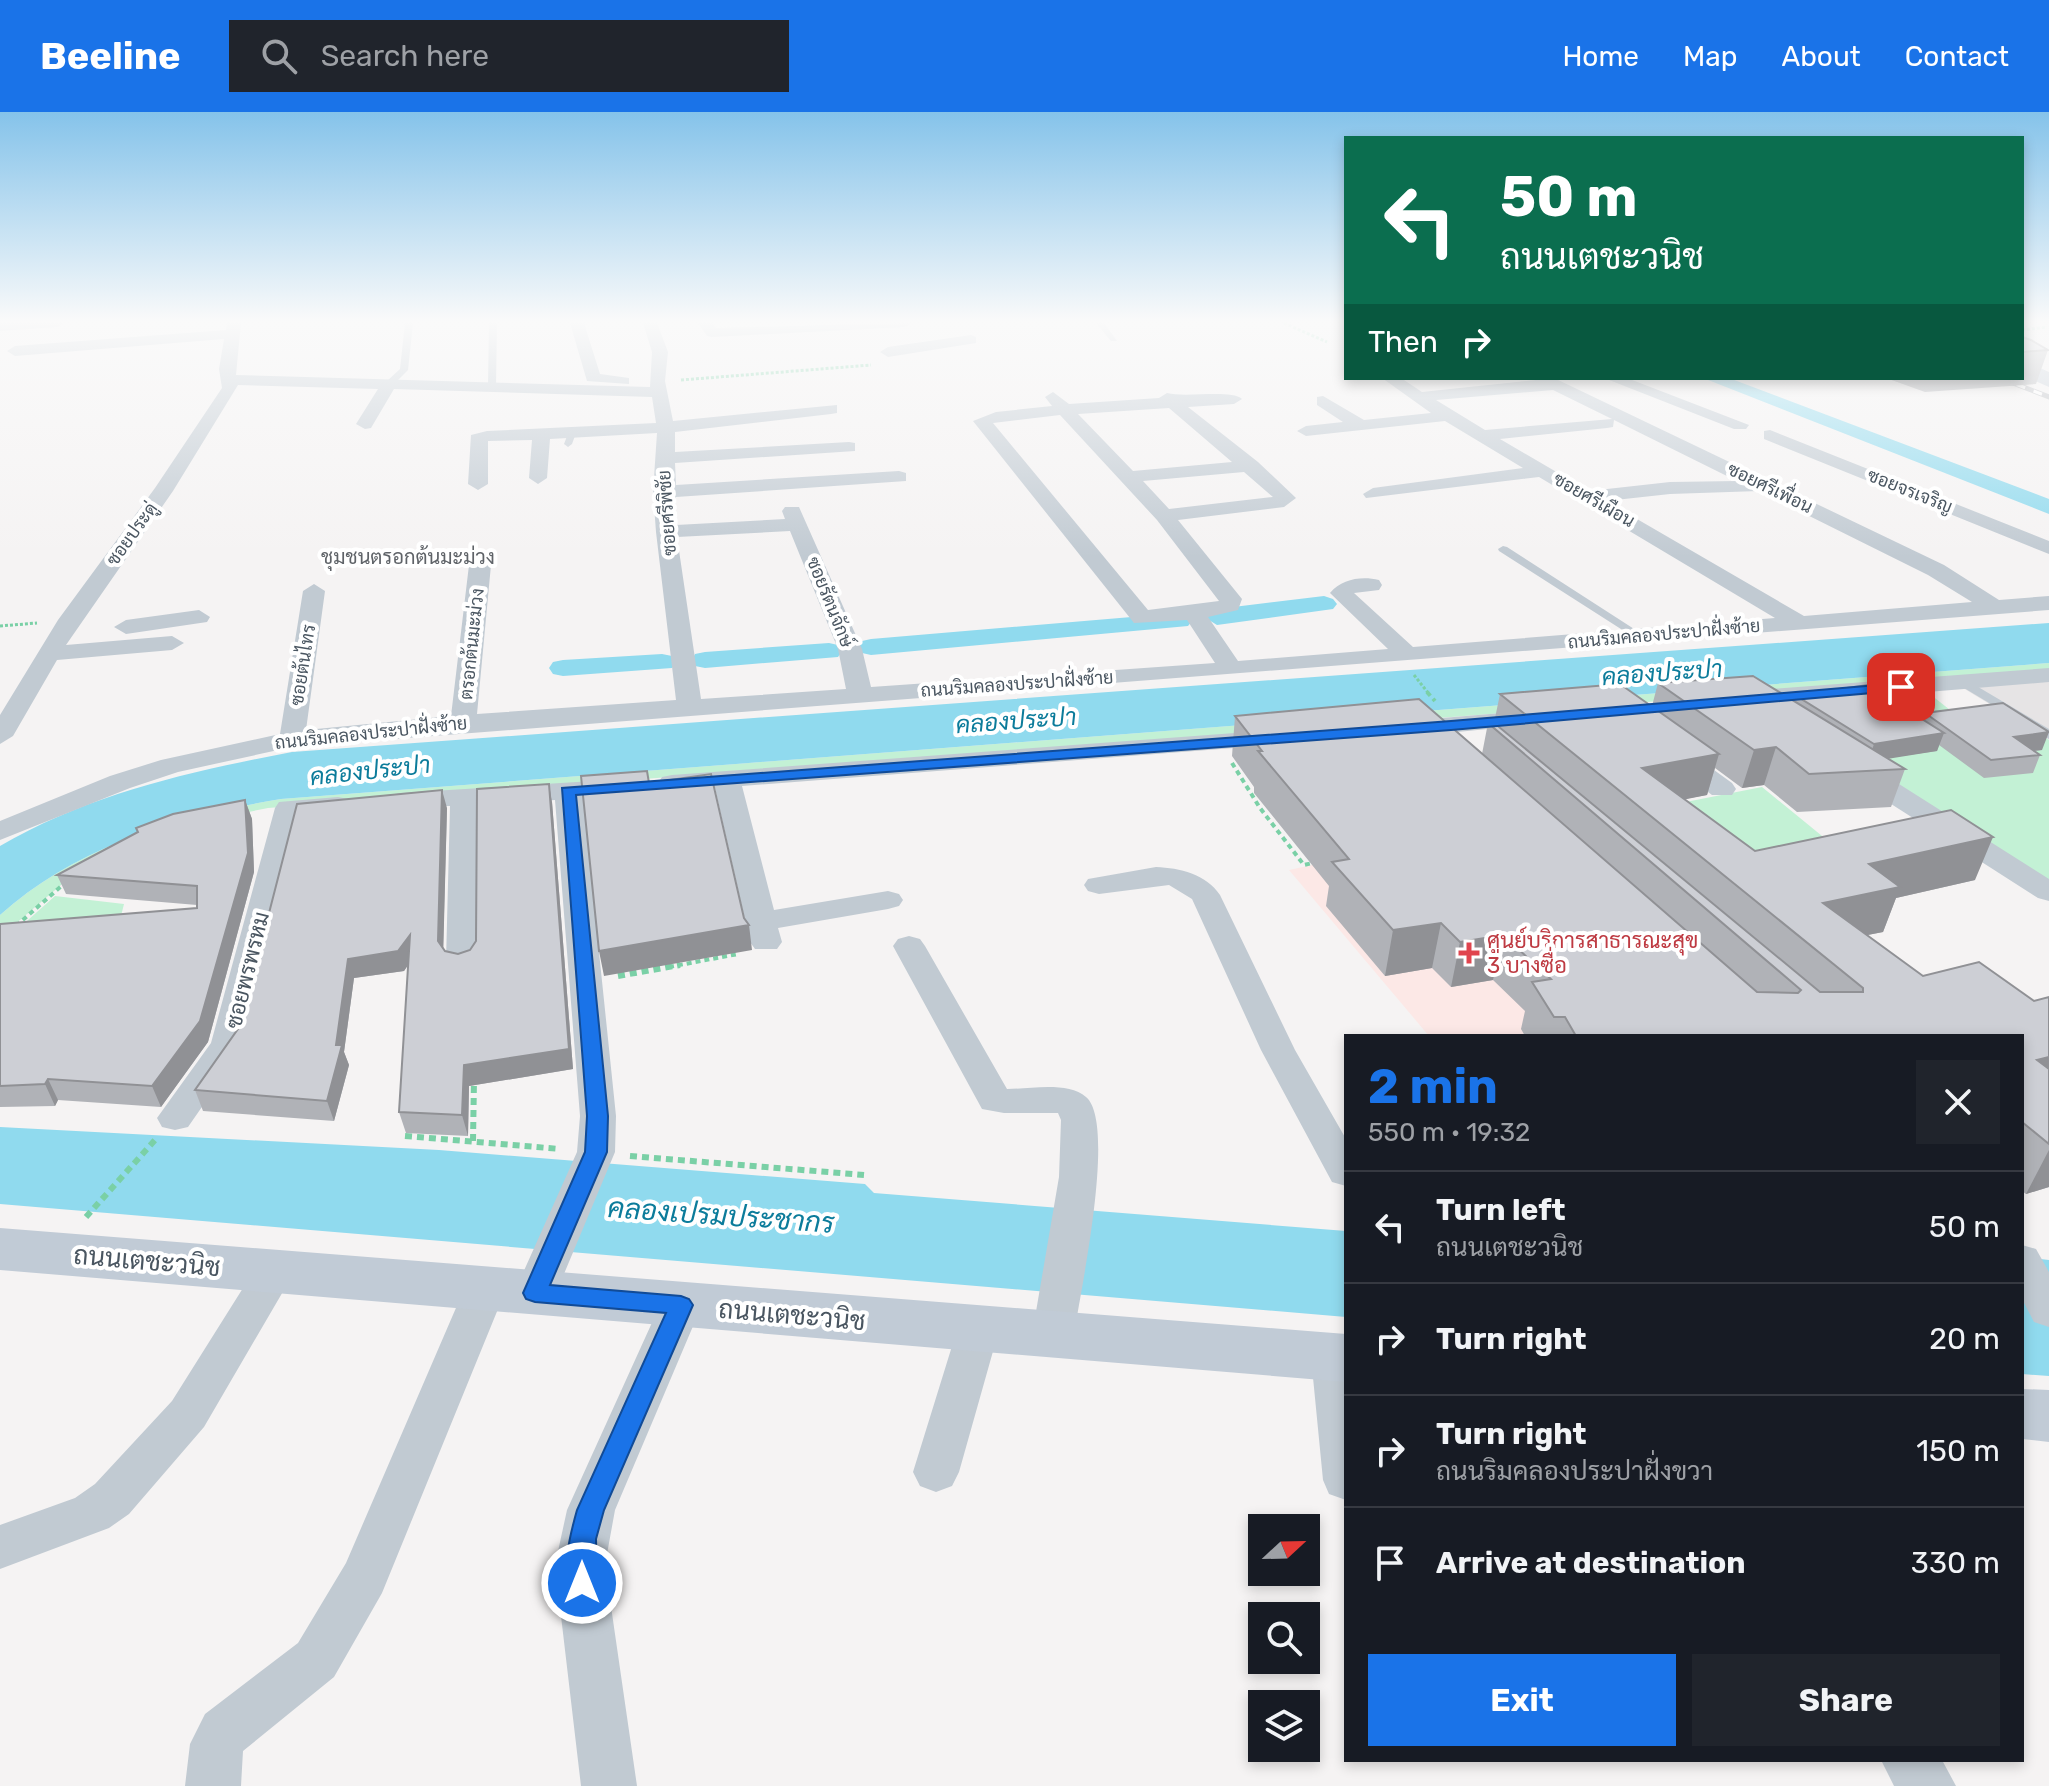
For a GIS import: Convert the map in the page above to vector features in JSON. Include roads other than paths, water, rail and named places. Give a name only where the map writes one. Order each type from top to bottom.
[{"type":"main road","name":"ถนนเตชะวนิช","points":[[0,1249],[274,1272],[525,1277],[681,1305],[978,1330],[1055,1316],[1340,1357]]},
{"type":"main road","points":[[2024,1414],[2049,1416]]},
{"type":"street","name":"ซอยประดู่","points":[[0,736],[8,711],[163,491],[221,401]]},
{"type":"street","points":[[365,424],[379,401]]},
{"type":"street","name":"ซอยศรีพิชัย","points":[[662,401],[666,428],[663,458],[666,532],[689,705]]},
{"type":"street","points":[[759,401],[766,419]]},
{"type":"street","points":[[1059,404],[1164,516],[1231,599],[1230,605],[1194,613],[1142,618],[982,421],[1059,404],[1103,401]]},
{"type":"street","points":[[1164,516],[1284,501],[1283,494],[1172,401]]},
{"type":"street","points":[[1323,401],[1360,425]]},
{"type":"street","name":"ซอยศรีเผือน","points":[[1424,401],[1798,622]]},
{"type":"street","name":"ซอยศรีเพื่อน","points":[[1589,401],[1936,570],[1994,607]]},
{"type":"street","points":[[1669,401],[1740,425]]},
{"type":"street","points":[[478,484],[477,439],[541,434],[570,438],[598,436],[766,419],[831,409]]},
{"type":"street","points":[[1306,431],[1448,416]]},
{"type":"street","points":[[1481,436],[1607,423]]},
{"type":"street","points":[[538,478],[541,434]]},
{"type":"street","name":"ซอยจรเจริญ","points":[[1770,435],[2049,548]]},
{"type":"street","points":[[663,458],[849,447]]},
{"type":"street","points":[[1128,477],[1251,466]]},
{"type":"street","points":[[1373,494],[1543,471]]},
{"type":"street","points":[[663,492],[899,477]]},
{"type":"street","points":[[1589,497],[1670,488],[1765,486]]},
{"type":"street","name":"ซอยรัตนจักษ์","points":[[666,532],[795,517],[850,649],[860,695]]},
{"type":"street","name":"ตรอกต้นมะม่วง","points":[[463,723],[480,565]]},
{"type":"street","points":[[1371,585],[1349,587],[1341,593],[1408,661]]},
{"type":"street","name":"ซอยต้นไทร","points":[[292,739],[314,591]]},
{"type":"street","name":"ถนนริมคลองประปาฝั่งซ้าย","points":[[0,831],[120,782],[171,766],[292,739],[689,705],[1231,669],[1408,661],[1639,636],[2049,603]]},
{"type":"street","points":[[1194,613],[1231,669]]},
{"type":"street","points":[[97,650],[117,628],[199,617]]},
{"type":"street","points":[[49,654],[172,643]]},
{"type":"street","points":[[1716,702],[2049,675]]},
{"type":"street","points":[[1745,699],[1785,724]]},
{"type":"street","points":[[1374,731],[1442,721],[1568,715]]},
{"type":"street","points":[[1442,721],[1489,748]]},
{"type":"street","points":[[1442,721],[1450,754]]},
{"type":"street","points":[[462,961],[464,797],[1297,736]]},
{"type":"street","points":[[1650,737],[1722,789]]},
{"type":"street","points":[[1837,757],[2049,892]]},
{"type":"street","points":[[727,779],[756,939],[888,900]]},
{"type":"street","points":[[213,1786],[217,1744],[224,1733],[316,1660],[365,1577],[525,1277],[594,1158],[598,1116],[568,791]]},
{"type":"street","name":"ซอยพรพรหม","points":[[164,1130],[228,1045],[289,808],[464,797]]},
{"type":"street","points":[[1099,885],[1171,874],[1190,879],[1205,895],[1278,1050],[1344,1169]]},
{"type":"street","points":[[909,946],[995,1100],[1057,1101],[1072,1104],[1078,1112],[1081,1159],[1055,1316]]},
{"type":"street","points":[[2024,1264],[2049,1311]]},
{"type":"street","points":[[0,1547],[92,1513],[112,1499],[188,1414],[274,1272]]},
{"type":"street","points":[[609,1786],[580,1565],[583,1539],[591,1510],[681,1305]]},
{"type":"street","points":[[936,1472],[978,1330]]},
{"type":"street","points":[[1340,1357],[1344,1439]]},
{"type":"street","points":[[1910,1762],[1928,1786]]},
{"type":"lane","points":[[1503,549],[1639,636]]},
{"type":"lane","points":[[1963,682],[2049,735]]},
{"type":"water","name":"คลองประปา","points":[[2049,623],[2049,663],[281,799],[205,814],[132,837],[62,870],[0,915],[0,846],[105,798],[178,777],[292,752]]},
{"type":"water","name":"คลองเปรมประชากร","points":[[0,1127],[439,1150],[865,1184],[874,1193],[1344,1231],[1344,1317],[0,1204]]},
{"type":"water","points":[[2024,1257],[2049,1260],[2049,1376],[2024,1374]]},
{"type":"waterway","points":[[1772,401],[2049,507]]},
{"type":"waterway","points":[[1217,617],[1324,604]]},
{"type":"waterway","points":[[871,647],[1179,621]]},
{"type":"waterway","points":[[705,660],[829,651]]},
{"type":"waterway","points":[[563,668],[662,662]]},
{"type":"place","name":"ศูนย์บริการสาธารณะสุข 3 บางซื่อ","points":[[1469,953]]},
{"type":"district","name":"ชุมชนตรอกต้นมะม่วง","points":[[408,557]]}]
